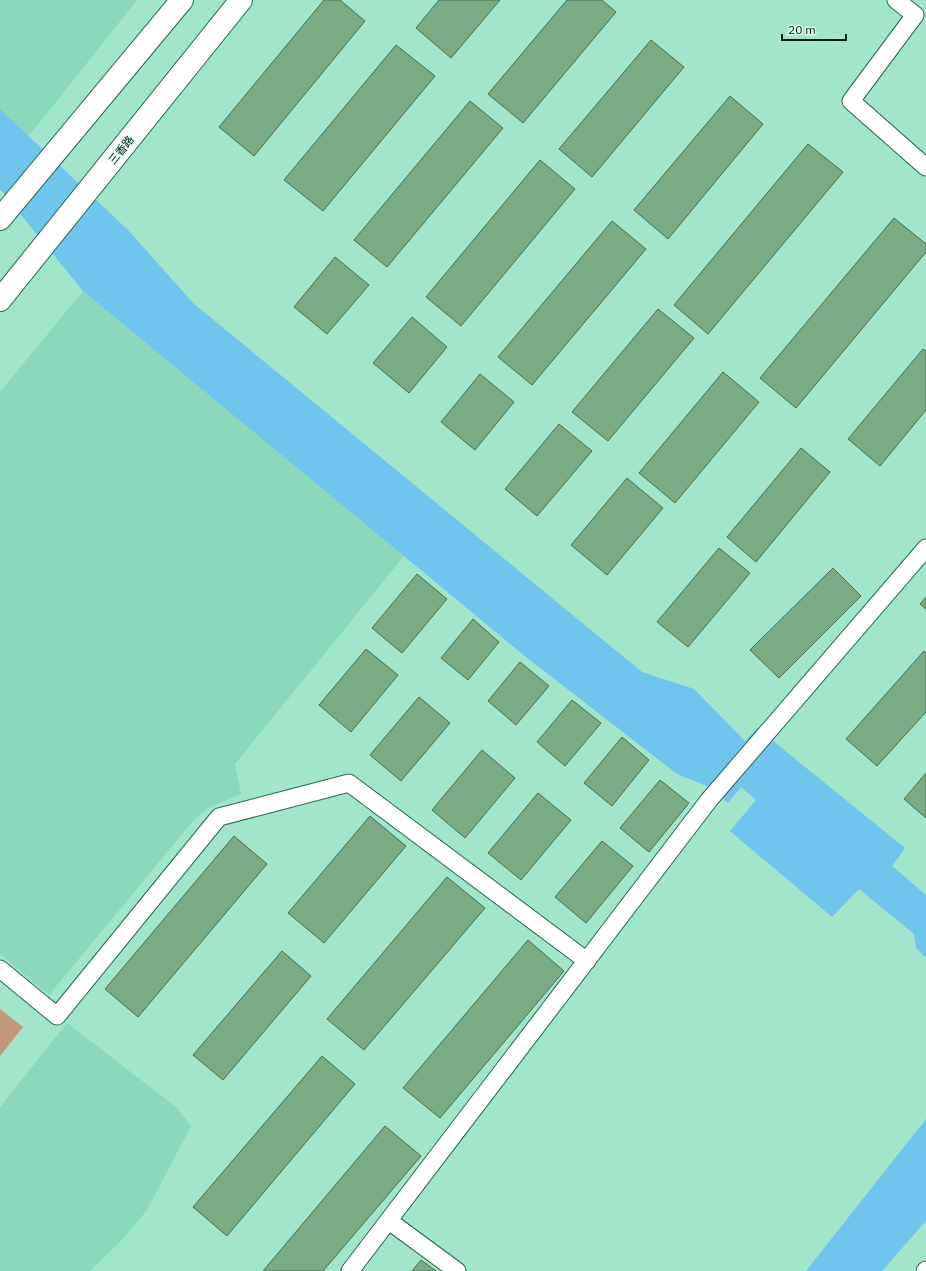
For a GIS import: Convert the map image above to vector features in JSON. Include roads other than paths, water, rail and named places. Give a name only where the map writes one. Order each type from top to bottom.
[{"type":"main road","points":[[4,214],[182,0]]},
{"type":"main road","name":"三香路","points":[[0,300],[41,251],[241,0]]},
{"type":"street","points":[[896,0],[915,14],[851,101],[926,167]]},
{"type":"street","points":[[350,1271],[709,800],[769,728],[926,548]]},
{"type":"street","points":[[0,969],[57,1016],[219,817],[350,783],[587,961]]},
{"type":"street","points":[[389,1221],[457,1271]]},
{"type":"water","points":[[0,109],[129,231],[193,303],[642,672],[694,689],[745,741],[757,728],[905,848],[892,866],[926,895],[926,958],[916,948],[914,934],[859,889],[832,917],[730,831],[756,800],[741,787],[728,803],[707,786],[677,774],[526,657],[83,291],[0,189]]},
{"type":"water","points":[[926,1119],[926,1221],[882,1271],[806,1271]]}]
